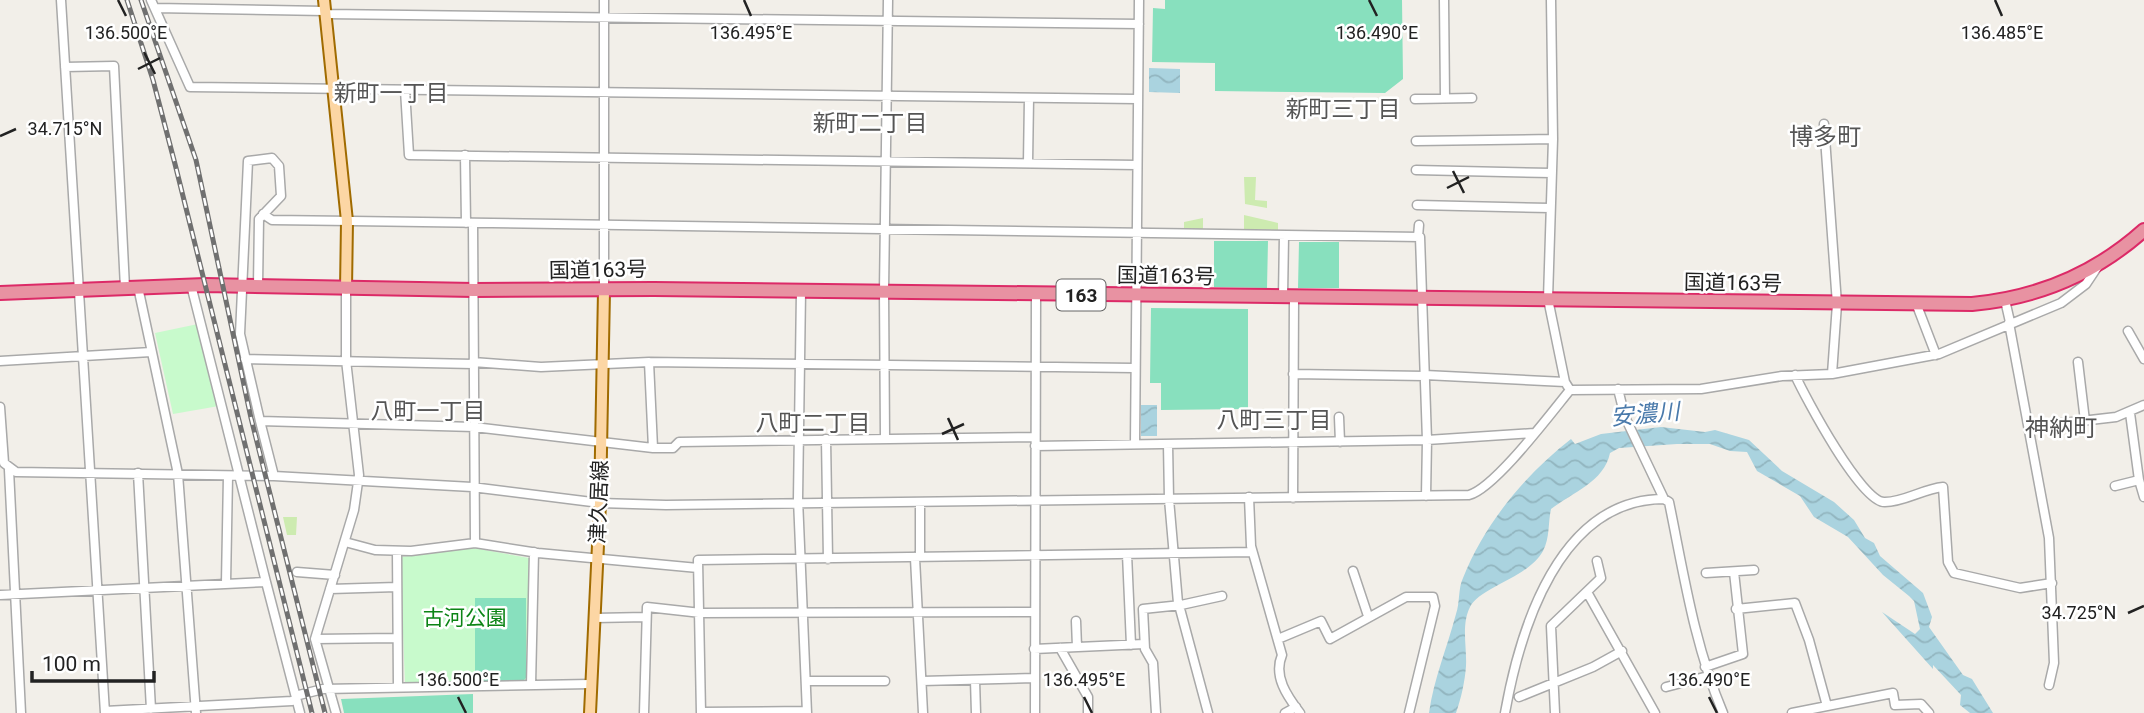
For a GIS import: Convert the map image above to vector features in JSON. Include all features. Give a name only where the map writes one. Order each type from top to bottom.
[{"type":"highway","name":"国道163号","points":[[0,293],[191,285],[346,289],[884,291],[1972,304],[2005,300],[2048,289],[2098,266],[2144,230]]},
{"type":"main road","points":[[325,8],[347,221],[346,289]]},
{"type":"main road","name":"津久居線","points":[[590,713],[600,503],[604,291]]},
{"type":"street","points":[[61,0],[105,712],[250,708],[292,701],[329,689],[590,684]]},
{"type":"street","points":[[604,0],[604,291]]},
{"type":"street","points":[[885,438],[883,365],[888,0]]},
{"type":"street","points":[[1135,444],[1134,295],[1139,0]]},
{"type":"street","points":[[1444,0],[1445,98]]},
{"type":"street","points":[[4,466],[472,487],[600,503],[666,505],[1293,498],[1475,493],[1534,433],[1567,386],[1548,299],[1553,139],[1551,0]]},
{"type":"street","points":[[1137,99],[190,87],[153,4],[604,17],[1139,24]]},
{"type":"street","points":[[65,66],[114,66],[131,288],[151,352],[178,474],[195,710]]},
{"type":"street","points":[[405,90],[409,155],[1137,165]]},
{"type":"street","points":[[1028,163],[1029,98]]},
{"type":"street","points":[[1415,99],[1472,98]]},
{"type":"street","points":[[1824,124],[1837,304],[1832,374]]},
{"type":"street","points":[[1416,141],[1553,139]]},
{"type":"street","points":[[465,155],[474,290],[472,487],[475,543]]},
{"type":"street","points":[[258,286],[259,219],[281,196],[279,166],[272,158],[248,161],[246,167],[248,199],[240,334],[274,477]]},
{"type":"street","points":[[1416,170],[1552,173]]},
{"type":"street","points":[[1417,205],[1550,208]]},
{"type":"street","points":[[264,214],[272,220],[1418,237]]},
{"type":"street","points":[[1419,225],[1427,440],[1426,496]]},
{"type":"street","points":[[1284,236],[1293,374],[1293,498]]},
{"type":"street","points":[[1293,374],[1425,375],[1680,391],[1795,375],[1832,374],[1936,355],[2071,297],[2087,284],[2098,266]]},
{"type":"street","points":[[191,285],[300,713]]},
{"type":"street","points":[[336,713],[315,639],[354,510],[357,482],[346,360],[346,289]]},
{"type":"street","points":[[801,291],[799,440],[800,503],[803,559],[807,712],[701,712],[698,560],[803,559],[828,559],[1252,552]]},
{"type":"street","points":[[1035,713],[1033,612],[1036,294]]},
{"type":"street","points":[[2005,300],[2049,538],[2054,668],[2049,685]]},
{"type":"street","points":[[1916,303],[1936,355]]},
{"type":"street","points":[[2128,331],[2144,359]]},
{"type":"street","points":[[0,361],[151,352]]},
{"type":"street","points":[[245,359],[473,363],[541,367],[649,362],[1134,368]]},
{"type":"street","points":[[649,362],[653,448]]},
{"type":"street","points":[[2078,362],[2085,421]]},
{"type":"street","points":[[1795,375],[1853,477],[1872,497],[1884,503],[1943,487],[1948,562],[1954,573],[2020,588],[2052,583]]},
{"type":"street","points":[[1618,389],[1625,417],[1664,499],[1669,502],[1686,600],[1706,672],[1723,713]]},
{"type":"street","points":[[2029,427],[2085,421],[2130,412],[2144,405]]},
{"type":"street","points":[[0,407],[21,713]]},
{"type":"street","points":[[2130,412],[2139,480],[2144,497]]},
{"type":"street","points":[[1339,417],[1340,442]]},
{"type":"street","points":[[260,421],[474,427],[653,448],[673,448],[679,442],[826,439],[1168,444],[1427,440],[1534,433]]},
{"type":"street","points":[[826,439],[828,559]]},
{"type":"street","points":[[1168,444],[1168,499],[1179,604],[1208,713]]},
{"type":"street","points":[[138,472],[151,709]]},
{"type":"street","points":[[226,583],[228,476]]},
{"type":"street","points":[[2115,486],[2139,480]]},
{"type":"street","points":[[1248,498],[1252,552],[1282,654],[1277,667],[1298,710],[1285,713]]},
{"type":"street","points":[[1505,713],[1517,655],[1530,612],[1566,554],[1578,538],[1606,515],[1632,503],[1664,499]]},
{"type":"street","points":[[920,502],[918,557],[923,713]]},
{"type":"street","points":[[345,542],[397,551],[475,543],[534,552],[698,568]]},
{"type":"street","points":[[397,551],[398,687]]},
{"type":"street","points":[[531,685],[534,552]]},
{"type":"street","points":[[1127,554],[1131,645]]},
{"type":"street","points":[[1555,713],[1552,626],[1601,578],[1597,561]]},
{"type":"street","points":[[1706,573],[1754,570]]},
{"type":"street","points":[[1353,571],[1368,616]]},
{"type":"street","points":[[297,572],[335,575]]},
{"type":"street","points":[[1666,687],[1743,654],[1734,572]]},
{"type":"street","points":[[0,595],[266,582]]},
{"type":"street","points":[[330,589],[397,587]]},
{"type":"street","points":[[1587,592],[1655,713]]},
{"type":"street","points":[[1156,713],[1153,663],[1144,644],[1143,609],[1222,596]]},
{"type":"street","points":[[1278,639],[1321,621],[1330,639],[1406,597],[1433,597],[1435,606],[1409,713]]},
{"type":"street","points":[[1737,609],[1795,603],[1809,640],[1827,706]]},
{"type":"street","points":[[644,713],[647,607],[804,613],[1033,612]]},
{"type":"street","points":[[595,618],[646,617]]},
{"type":"street","points":[[1076,621],[1077,647]]},
{"type":"street","points":[[315,639],[397,638]]},
{"type":"street","points":[[1034,649],[1144,644]]},
{"type":"street","points":[[1060,648],[1088,696],[1088,713]]},
{"type":"street","points":[[1518,697],[1622,651]]},
{"type":"street","points":[[922,681],[1034,678]]},
{"type":"street","points":[[975,680],[976,713]]},
{"type":"street","points":[[806,681],[885,681]]},
{"type":"street","points":[[1792,713],[1893,693],[1895,705],[1921,704],[1929,713]]},
{"type":"green space","points":[[1165,0],[1402,0],[1403,79],[1385,93],[1215,91],[1215,63],[1152,62],[1153,8],[1165,9]]},
{"type":"green space","points":[[1244,177],[1256,177],[1255,200],[1267,201],[1267,208],[1245,204]]},
{"type":"green space","points":[[1244,215],[1278,223],[1278,230],[1244,229]]},
{"type":"green space","points":[[1203,218],[1203,229],[1184,229],[1184,222]]},
{"type":"green space","points":[[1214,241],[1268,241],[1267,288],[1214,287]]},
{"type":"green space","points":[[1299,242],[1339,242],[1339,288],[1298,288]]},
{"type":"green space","points":[[1151,308],[1248,309],[1248,409],[1161,410],[1161,383],[1150,383]]},
{"type":"green space","points":[[198,324],[219,406],[173,414],[155,333]]},
{"type":"green space","points":[[283,517],[297,517],[296,535],[287,535]]},
{"type":"green space","name":"古河公園","points":[[474,548],[529,558],[527,678],[524,681],[405,683],[400,557]]},
{"type":"green space","points":[[475,598],[526,598],[526,678],[523,681],[475,681]]},
{"type":"green space","points":[[473,694],[473,713],[344,713],[341,699]]},
{"type":"water","points":[[1149,68],[1180,69],[1180,93],[1149,92]]},
{"type":"water","points":[[1141,405],[1157,405],[1157,436],[1141,436]]},
{"type":"water","points":[[1661,427],[1705,432],[1715,430],[1749,440],[1782,471],[1834,502],[1854,520],[1865,538],[1874,543],[1880,556],[1923,593],[1932,617],[1929,627],[1963,675],[1972,679],[1993,713],[1970,713],[1960,705],[1961,695],[1933,665],[1933,669],[1882,612],[1915,634],[1920,629],[1914,601],[1883,575],[1848,537],[1814,517],[1800,496],[1757,471],[1747,452],[1730,451],[1710,444],[1677,444],[1619,448],[1610,453],[1607,463],[1594,479],[1551,509],[1547,541],[1536,560],[1475,600],[1470,607],[1465,629],[1465,678],[1456,713],[1429,713],[1437,675],[1457,610],[1461,582],[1483,538],[1508,501],[1538,468],[1571,439],[1575,444],[1601,434]]},
{"type":"railway","points":[[127,0],[153,80],[175,164],[312,713]]},
{"type":"railway","points":[[141,0],[196,160],[251,418],[325,713]]},
{"type":"district","name":"新町一丁目","points":[[391,93]]},
{"type":"district","name":"新町三丁目","points":[[1343,109]]},
{"type":"district","name":"新町二丁目","points":[[870,123]]},
{"type":"district","name":"博多町","points":[[1825,137]]},
{"type":"district","name":"八町一丁目","points":[[428,411]]},
{"type":"district","name":"八町三丁目","points":[[1274,420]]},
{"type":"district","name":"八町二丁目","points":[[813,423]]},
{"type":"district","name":"神納町","points":[[2061,428]]},
{"type":"water label","name":"安濃川","points":[[1645,414]]}]
